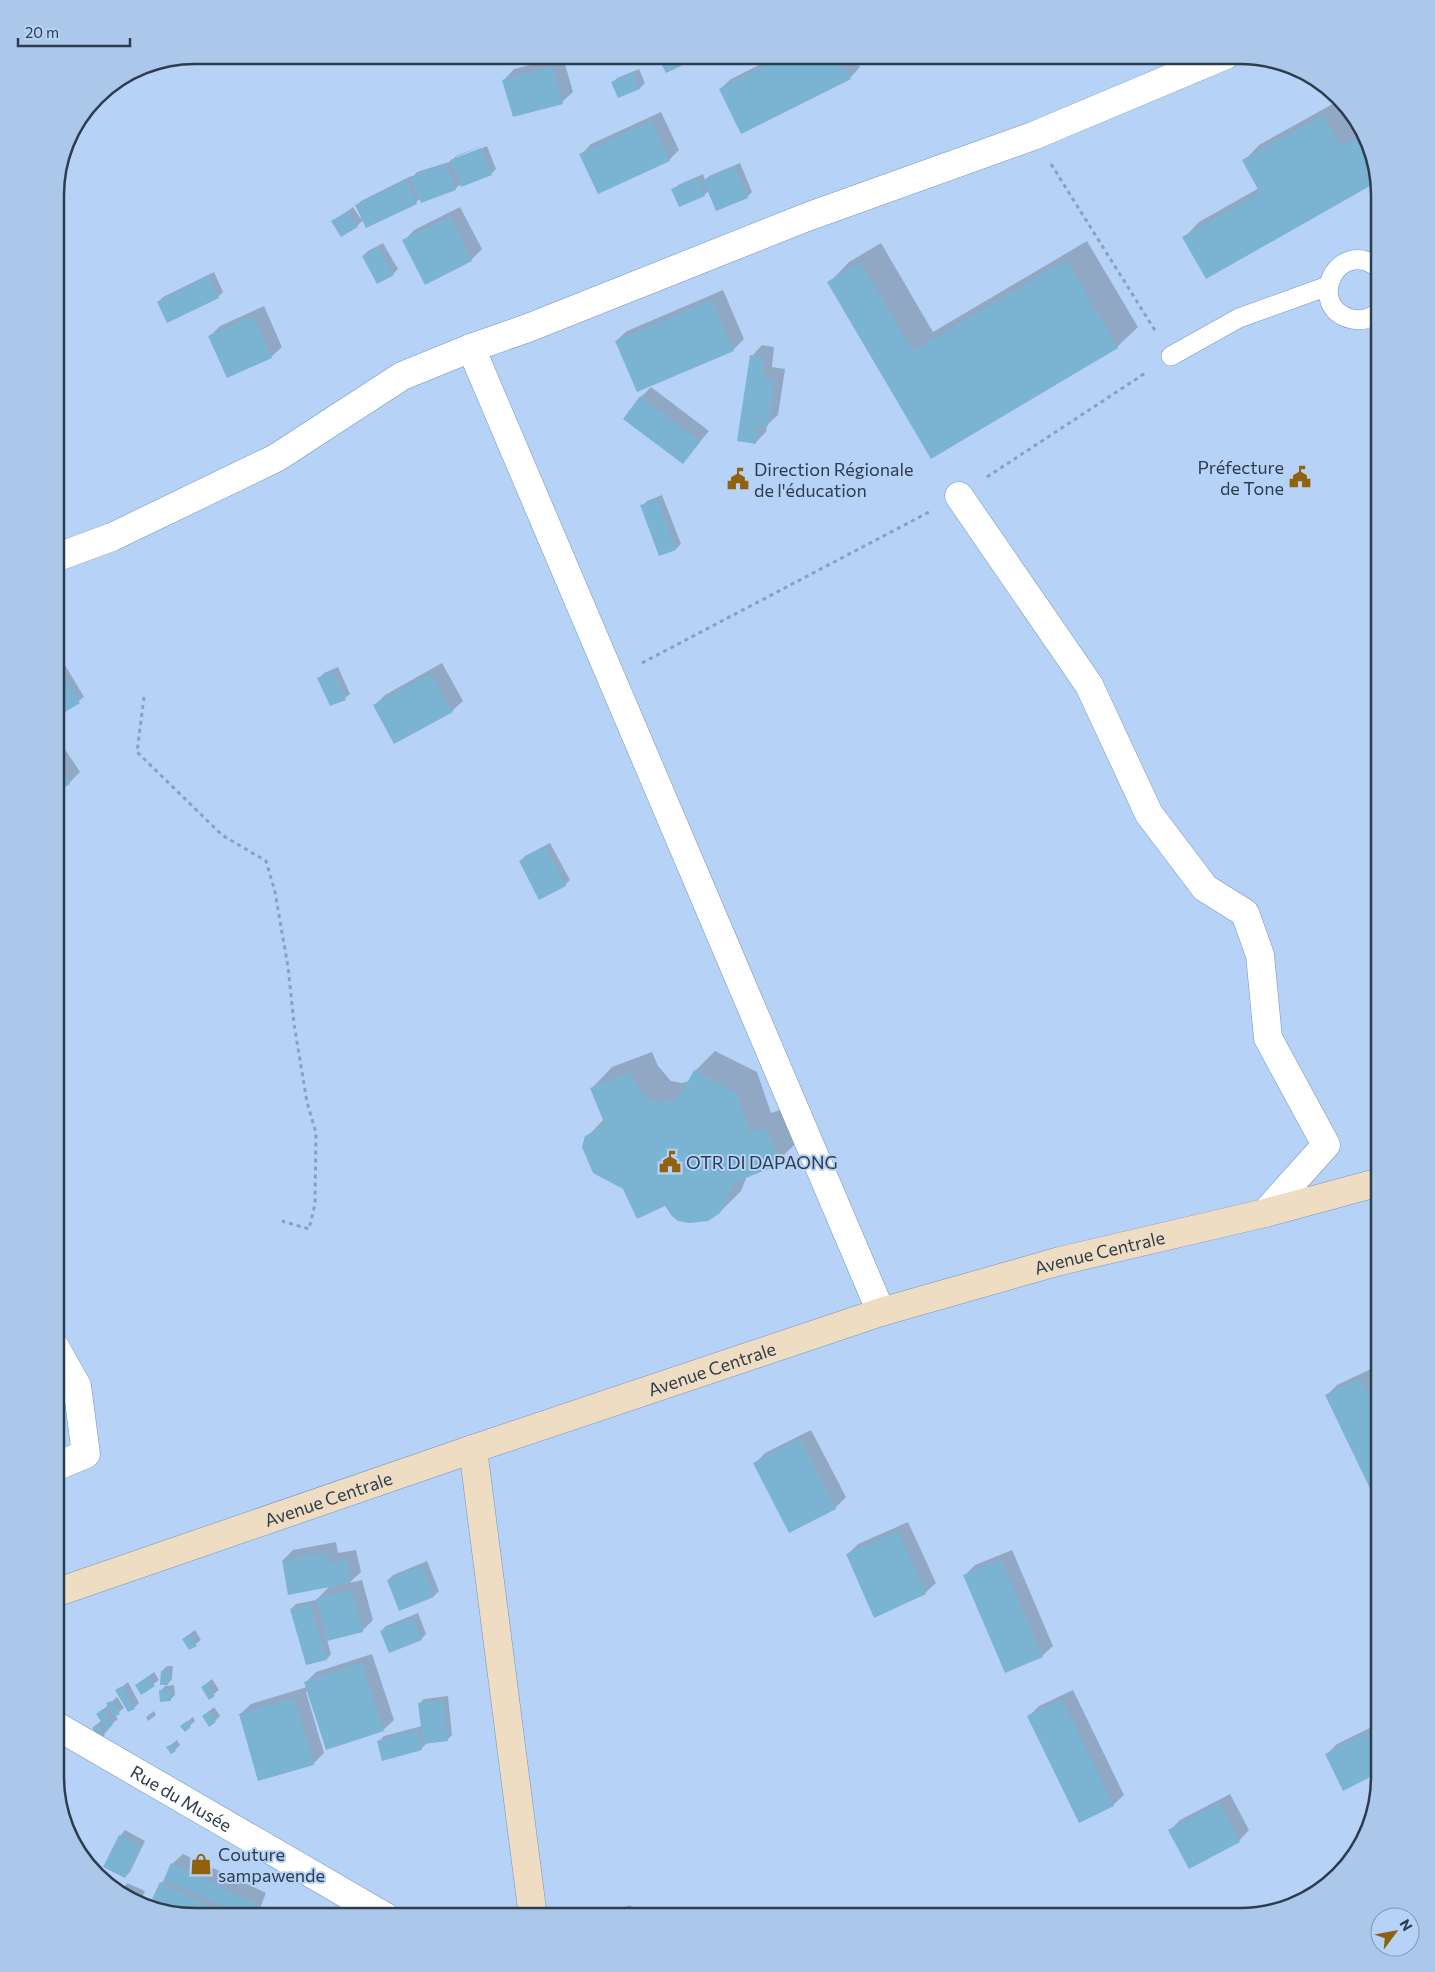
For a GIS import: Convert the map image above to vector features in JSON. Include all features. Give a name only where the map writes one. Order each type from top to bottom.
[{"type":"main road","name":"Avenue Centrale","points":[[64,1590],[473,1448],[881,1312],[1060,1261],[1265,1214],[1371,1185]]},
{"type":"main road","points":[[473,1448],[532,1908]]},
{"type":"street","points":[[64,555],[112,537],[276,458],[402,376],[471,348],[537,325],[807,217],[1033,136],[1205,64]]},
{"type":"street","points":[[471,348],[881,1312]]},
{"type":"street","points":[[959,496],[1090,685],[1149,814],[1205,888],[1245,913],[1260,955],[1268,1038],[1326,1145],[1265,1214]]},
{"type":"street","points":[[64,1363],[77,1386],[86,1454],[64,1464]]},
{"type":"street","name":"Rue du Musée","points":[[64,1730],[370,1908]]},
{"type":"lane","points":[[1371,262],[1354,260],[1344,263],[1336,269],[1328,286],[1328,296],[1332,306],[1338,313],[1356,320],[1371,318]]},
{"type":"lane","points":[[1171,356],[1239,318],[1328,286]]},
{"type":"path","points":[[613,679],[959,496],[1171,356],[1033,136]]},
{"type":"path","points":[[144,697],[137,752],[222,835],[266,861],[275,892],[288,968],[297,1044],[307,1102],[316,1133],[315,1204],[309,1229],[282,1221]]},
{"type":"building","points":[[662,64],[682,64],[683,65],[666,73]]},
{"type":"building","points":[[770,64],[844,64],[851,79],[741,134],[719,89]]},
{"type":"building","points":[[553,66],[563,104],[513,117],[502,80]]},
{"type":"building","points":[[634,73],[640,89],[618,98],[611,82]]},
{"type":"building","points":[[1323,115],[1341,147],[1358,137],[1367,161],[1370,186],[1206,279],[1182,237],[1260,193],[1242,160]]},
{"type":"building","points":[[651,121],[670,161],[598,194],[579,154]]},
{"type":"building","points":[[481,148],[492,175],[461,187],[450,160]]},
{"type":"building","points":[[446,164],[456,190],[421,203],[410,177]]},
{"type":"building","points":[[735,167],[748,198],[716,211],[703,180]]},
{"type":"building","points":[[698,178],[705,196],[679,207],[671,189]]},
{"type":"building","points":[[406,180],[417,204],[366,228],[355,205]]},
{"type":"building","points":[[348,211],[358,227],[341,237],[331,221]]},
{"type":"building","points":[[450,217],[472,261],[425,285],[402,240]]},
{"type":"building","points":[[378,247],[394,275],[377,284],[362,256]]},
{"type":"building","points":[[1066,260],[1118,348],[931,459],[827,282],[860,262],[913,351]]},
{"type":"building","points":[[208,276],[219,298],[167,323],[157,302]]},
{"type":"building","points":[[712,300],[734,351],[637,392],[615,341]]},
{"type":"building","points":[[253,316],[272,358],[227,378],[208,336]]},
{"type":"building","points":[[750,355],[764,357],[762,377],[775,379],[768,426],[759,425],[756,444],[737,441]]},
{"type":"building","points":[[640,396],[700,442],[683,464],[623,419]]},
{"type":"building","points":[[658,500],[676,550],[659,556],[640,505]]},
{"type":"building","points":[[333,671],[346,700],[330,706],[317,678]]},
{"type":"building","points":[[431,673],[453,712],[394,744],[373,705]]},
{"type":"building","points":[[64,676],[80,703],[64,713]]},
{"type":"building","points":[[64,774],[70,784],[64,788]]},
{"type":"building","points":[[545,847],[566,886],[539,900],[519,861]]},
{"type":"building","points":[[694,1070],[737,1093],[750,1133],[765,1127],[778,1156],[775,1166],[734,1183],[720,1213],[708,1221],[689,1223],[678,1221],[665,1206],[637,1219],[623,1189],[593,1173],[582,1147],[585,1136],[605,1125],[590,1088],[631,1072],[637,1086],[650,1101],[661,1103],[674,1100],[683,1091]]},
{"type":"building","points":[[1360,1378],[1371,1400],[1371,1491],[1325,1395]]},
{"type":"building","points":[[800,1439],[836,1509],[789,1533],[753,1463]]},
{"type":"building","points":[[898,1531],[926,1594],[874,1618],[846,1554]]},
{"type":"building","points":[[326,1552],[328,1563],[346,1560],[351,1583],[288,1595],[282,1560]]},
{"type":"building","points":[[1001,1559],[1043,1657],[1005,1673],[963,1575]]},
{"type":"building","points":[[422,1566],[434,1597],[399,1611],[387,1580]]},
{"type":"building","points":[[352,1590],[363,1632],[327,1641],[316,1599]]},
{"type":"building","points":[[310,1603],[327,1660],[306,1665],[290,1609]]},
{"type":"building","points":[[413,1617],[422,1640],[389,1653],[380,1631]]},
{"type":"building","points":[[190,1634],[197,1646],[189,1650],[182,1639]]},
{"type":"building","points":[[362,1663],[384,1731],[326,1750],[304,1682]]},
{"type":"building","points":[[161,1671],[169,1671],[168,1685],[160,1685]]},
{"type":"building","points":[[149,1676],[155,1686],[141,1695],[135,1685]]},
{"type":"building","points":[[207,1683],[215,1696],[209,1700],[201,1687]]},
{"type":"building","points":[[122,1686],[135,1709],[128,1712],[115,1690]]},
{"type":"building","points":[[170,1689],[171,1701],[160,1702],[159,1690]]},
{"type":"building","points":[[294,1698],[314,1765],[258,1781],[239,1714]]},
{"type":"building","points":[[1062,1699],[1114,1806],[1079,1823],[1027,1716]]},
{"type":"building","points":[[112,1701],[120,1714],[114,1717],[106,1703]]},
{"type":"building","points":[[443,1701],[448,1741],[423,1744],[418,1703]]},
{"type":"building","points":[[103,1709],[113,1725],[107,1730],[96,1714]]},
{"type":"building","points":[[209,1711],[216,1722],[209,1727],[202,1716]]},
{"type":"building","points":[[187,1721],[191,1727],[185,1732],[180,1726]]},
{"type":"building","points":[[97,1724],[105,1735],[100,1739],[92,1728]]},
{"type":"building","points":[[417,1730],[422,1750],[382,1761],[377,1741]]},
{"type":"building","points":[[1371,1731],[1371,1777],[1343,1791],[1325,1754]]},
{"type":"building","points":[[172,1744],[176,1751],[171,1754],[166,1747]]},
{"type":"building","points":[[1219,1803],[1240,1842],[1189,1869],[1168,1830]]},
{"type":"building","points":[[119,1835],[141,1846],[125,1878],[103,1867]]},
{"type":"building","points":[[171,1863],[257,1904],[255,1908],[225,1908],[164,1879]]},
{"type":"building","points":[[160,1882],[211,1908],[169,1906],[152,1899]]},
{"type":"place","name":"Préfecture de Tone","points":[[1300,477]]},
{"type":"place","name":"Direction Régionale de l'éducation","points":[[738,479]]},
{"type":"place","name":"OTR DI DAPAONG","points":[[670,1162]]},
{"type":"place","name":"Couture sampawende","points":[[201,1864]]}]
